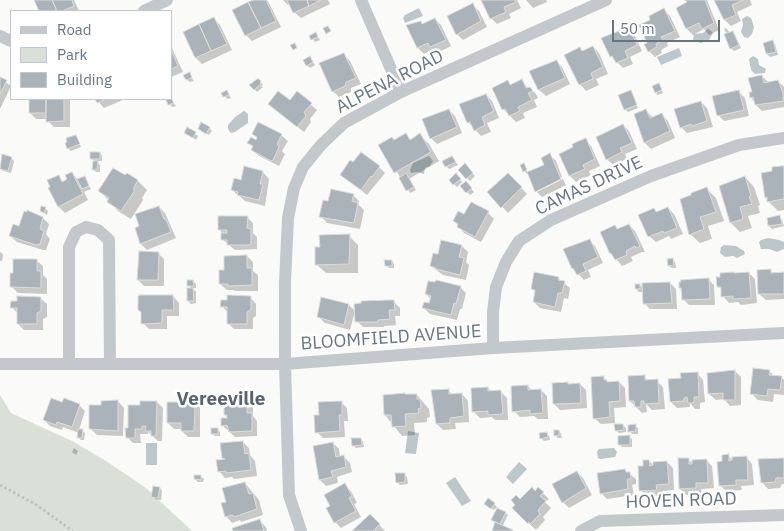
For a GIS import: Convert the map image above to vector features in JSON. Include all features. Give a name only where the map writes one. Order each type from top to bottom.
[{"type":"street","points":[[146,10],[167,0]]},
{"type":"street","points":[[360,0],[402,92]]},
{"type":"street","name":"ALPENA ROAD","points":[[301,531],[288,495],[285,282],[288,218],[294,188],[303,167],[321,145],[344,123],[402,92],[606,0]]},
{"type":"street","name":"CAMAS DRIVE","points":[[493,348],[493,312],[496,287],[506,262],[519,241],[551,220],[652,176],[739,145],[784,138]]},
{"type":"street","points":[[69,363],[69,246],[76,232],[86,227],[98,230],[109,240],[110,363]]},
{"type":"street","name":"BLOOMFIELD AVENUE","points":[[0,364],[285,364],[493,348],[784,333]]},
{"type":"street","name":"HOVEN ROAD","points":[[581,531],[600,521],[784,515]]},
{"type":"path","points":[[0,485],[35,504],[73,531]]},
{"type":"green space","points":[[0,395],[11,413],[74,442],[146,488],[192,531],[0,531]]},
{"type":"shaded area","points":[[419,8],[423,16],[405,23],[403,18],[405,15]]},
{"type":"shaded area","points":[[747,16],[751,18],[754,27],[752,34],[748,38],[744,37],[741,32],[742,19]]},
{"type":"shaded area","points":[[708,29],[713,33],[709,40],[701,43],[693,40],[694,34],[703,33]]},
{"type":"shaded area","points":[[679,48],[682,56],[661,65],[657,57]]},
{"type":"shaded area","points":[[753,56],[758,59],[759,65],[766,69],[765,73],[755,74],[751,70],[749,59]]},
{"type":"shaded area","points":[[244,111],[248,114],[248,123],[231,133],[228,125]]},
{"type":"shaded area","points":[[429,156],[433,161],[430,166],[425,168],[424,174],[411,173],[410,170],[413,163]]},
{"type":"shaded area","points":[[768,238],[784,242],[784,249],[777,252],[761,249],[759,242]]},
{"type":"shaded area","points":[[724,245],[736,246],[744,251],[745,254],[737,258],[733,256],[725,257],[720,253],[721,247]]},
{"type":"shaded area","points":[[408,431],[419,433],[416,454],[405,453]]},
{"type":"shaded area","points":[[146,443],[157,443],[157,465],[146,465]]},
{"type":"shaded area","points":[[614,448],[617,452],[615,457],[598,458],[597,452],[599,449]]},
{"type":"shaded area","points":[[519,462],[527,469],[513,484],[506,477]]},
{"type":"shaded area","points":[[455,477],[471,501],[462,506],[446,483]]},
{"type":"building","points":[[34,0],[52,0],[57,10],[39,10]]},
{"type":"building","points":[[52,0],[72,0],[74,6],[64,10],[57,10]]},
{"type":"building","points":[[266,0],[276,21],[261,28],[248,2]]},
{"type":"building","points":[[287,0],[307,0],[309,6],[293,13]]},
{"type":"building","points":[[307,0],[321,0],[309,6]]},
{"type":"building","points":[[481,0],[515,0],[516,2],[504,7],[506,12],[490,19]]},
{"type":"building","points":[[685,0],[705,0],[714,23],[702,29],[699,23],[686,29],[676,8],[687,2]]},
{"type":"building","points":[[714,0],[743,0],[732,5],[736,15],[724,20]]},
{"type":"building","points":[[248,2],[261,28],[245,36],[232,10]]},
{"type":"building","points":[[473,3],[481,21],[456,35],[447,16]]},
{"type":"building","points":[[664,8],[675,31],[661,37],[663,40],[656,44],[657,47],[648,52],[644,44],[647,43],[639,25],[650,20],[649,16]]},
{"type":"building","points":[[214,17],[227,44],[211,51],[199,24]]},
{"type":"building","points":[[435,18],[446,40],[430,47],[428,43],[417,48],[406,25],[421,21],[422,24]]},
{"type":"building","points":[[199,24],[211,51],[195,58],[183,32]]},
{"type":"building","points":[[328,26],[331,31],[326,34],[323,28]]},
{"type":"building","points":[[629,27],[637,45],[625,51],[628,58],[616,63],[612,56],[610,57],[601,38]]},
{"type":"building","points":[[733,31],[739,45],[730,49],[724,34]]},
{"type":"building","points":[[316,32],[318,37],[311,40],[309,36]]},
{"type":"building","points":[[773,40],[776,52],[766,54],[763,43]]},
{"type":"building","points":[[295,43],[297,48],[293,50],[290,45]]},
{"type":"building","points":[[593,46],[603,67],[591,73],[593,79],[579,85],[564,55],[580,47],[582,51]]},
{"type":"building","points":[[172,52],[178,66],[172,69]]},
{"type":"building","points":[[344,53],[356,78],[346,82],[345,86],[332,92],[319,63]]},
{"type":"building","points":[[310,56],[313,62],[306,66],[303,60]]},
{"type":"building","points":[[557,60],[565,78],[538,90],[529,71]]},
{"type":"building","points":[[190,72],[192,78],[186,80],[183,75]]},
{"type":"building","points":[[762,75],[764,83],[778,80],[783,93],[783,101],[755,105],[753,97],[750,98],[749,92],[752,92],[748,78]]},
{"type":"building","points":[[0,77],[7,80],[0,94]]},
{"type":"building","points":[[257,79],[261,81],[261,84],[254,90],[249,85]]},
{"type":"building","points":[[522,79],[526,88],[530,87],[533,91],[528,93],[532,100],[518,107],[520,111],[509,116],[505,109],[502,110],[492,88],[508,80],[510,85]]},
{"type":"building","points":[[659,83],[662,90],[655,93],[652,86]]},
{"type":"building","points":[[227,90],[229,95],[223,97],[221,93]]},
{"type":"building","points":[[631,90],[637,105],[624,110],[618,95]]},
{"type":"building","points":[[739,90],[744,110],[717,116],[712,96]]},
{"type":"building","points":[[278,91],[290,100],[297,91],[312,103],[304,112],[306,116],[297,127],[268,104]]},
{"type":"building","points":[[486,94],[494,111],[482,117],[485,125],[474,131],[470,122],[467,123],[459,104]]},
{"type":"building","points":[[29,100],[46,100],[46,113],[29,113]]},
{"type":"building","points":[[46,100],[64,100],[64,121],[46,122]]},
{"type":"building","points":[[166,100],[172,100],[174,103],[168,105]]},
{"type":"building","points":[[701,101],[707,121],[680,128],[674,109]]},
{"type":"building","points":[[449,109],[457,127],[430,139],[422,119]]},
{"type":"building","points":[[646,109],[650,118],[662,113],[670,131],[644,143],[634,114]]},
{"type":"building","points":[[201,122],[210,127],[206,134],[198,129]]},
{"type":"building","points":[[258,122],[282,134],[277,144],[279,147],[271,161],[251,150],[253,146],[247,143],[251,137],[256,140],[257,137],[252,134]]},
{"type":"building","points":[[623,124],[632,143],[620,148],[622,152],[606,160],[596,137]]},
{"type":"building","points":[[187,127],[196,132],[193,138],[184,133]]},
{"type":"building","points":[[406,133],[410,140],[420,133],[431,152],[394,173],[378,145],[392,137],[394,140]]},
{"type":"building","points":[[76,135],[80,144],[67,149],[66,138]]},
{"type":"building","points":[[586,138],[595,159],[583,165],[585,169],[569,176],[559,154],[573,147],[572,144]]},
{"type":"building","points":[[90,152],[100,152],[100,159],[90,159]]},
{"type":"building","points":[[361,152],[380,166],[361,190],[340,175],[350,160],[353,162]]},
{"type":"building","points":[[550,153],[561,179],[535,192],[527,172],[544,165],[541,158]]},
{"type":"building","points":[[2,154],[12,157],[8,171],[0,169]]},
{"type":"building","points":[[452,156],[456,162],[445,167],[442,161]]},
{"type":"building","points":[[93,161],[98,161],[97,170],[92,170]]},
{"type":"building","points":[[465,163],[473,173],[466,179],[458,170]]},
{"type":"building","points":[[524,163],[527,170],[523,172],[520,165]]},
{"type":"building","points":[[244,166],[263,171],[260,184],[263,184],[259,200],[237,195],[238,192],[231,190],[234,178],[241,180]]},
{"type":"building","points":[[784,166],[784,199],[767,202],[761,173],[772,171],[772,167]]},
{"type":"building","points":[[113,168],[125,175],[127,173],[138,180],[133,189],[135,190],[121,211],[107,202],[109,198],[98,191]]},
{"type":"building","points":[[72,172],[83,194],[58,207],[48,188],[50,187],[47,180],[59,175],[62,182],[67,179],[65,175]]},
{"type":"building","points":[[406,173],[414,187],[406,191],[399,178]]},
{"type":"building","points":[[456,173],[461,179],[453,185],[449,180]]},
{"type":"building","points":[[508,173],[522,187],[501,208],[487,192]]},
{"type":"building","points":[[85,176],[89,186],[82,189],[77,179]]},
{"type":"building","points":[[745,176],[752,204],[740,207],[743,219],[730,223],[719,186]]},
{"type":"building","points":[[466,181],[472,188],[466,193],[460,186]]},
{"type":"building","points":[[707,187],[716,212],[700,217],[704,229],[689,235],[680,199]]},
{"type":"building","points":[[331,189],[354,194],[352,201],[358,203],[354,223],[319,217],[323,200],[328,201]]},
{"type":"building","points":[[471,202],[489,211],[475,237],[457,227],[458,224],[453,221],[458,211],[464,214]]},
{"type":"building","points":[[41,206],[46,207],[44,213],[40,211]]},
{"type":"building","points":[[159,206],[171,232],[140,244],[135,228],[139,226],[135,214]]},
{"type":"building","points":[[668,207],[677,228],[648,237],[638,215],[654,208],[656,212]]},
{"type":"building","points":[[27,210],[43,217],[40,229],[44,231],[40,244],[36,245],[9,236],[13,224],[19,226],[24,211],[27,212]]},
{"type":"building","points":[[780,215],[782,224],[768,226],[767,218]]},
{"type":"building","points":[[218,216],[248,216],[247,228],[251,229],[251,243],[249,245],[227,245],[227,240],[221,240],[221,233],[227,233],[227,230],[218,230]]},
{"type":"building","points":[[629,224],[640,246],[636,248],[635,246],[626,251],[627,255],[615,260],[610,254],[600,232],[615,225],[617,229]]},
{"type":"building","points":[[350,234],[349,264],[315,265],[315,247],[320,247],[319,235]]},
{"type":"building","points":[[590,239],[598,257],[583,264],[586,271],[577,275],[572,269],[563,249]]},
{"type":"building","points":[[441,240],[462,245],[459,257],[464,258],[460,275],[430,266],[433,253],[438,254]]},
{"type":"building","points":[[139,251],[159,252],[158,280],[137,280]]},
{"type":"building","points":[[247,255],[247,268],[252,268],[252,285],[228,286],[228,284],[219,284],[219,270],[224,270],[224,256]]},
{"type":"building","points":[[673,258],[674,265],[668,266],[667,259]]},
{"type":"building","points":[[13,259],[37,259],[37,271],[41,271],[41,288],[10,287]]},
{"type":"building","points":[[384,260],[392,260],[392,266],[385,266]]},
{"type":"building","points":[[771,269],[771,273],[784,272],[784,294],[758,294],[757,270]]},
{"type":"building","points":[[534,272],[559,277],[558,280],[565,281],[562,293],[558,293],[555,307],[533,302],[535,290],[531,289]]},
{"type":"building","points":[[749,272],[751,298],[733,299],[733,296],[721,297],[721,287],[717,287],[716,277],[720,277],[720,273]]},
{"type":"building","points":[[709,278],[710,299],[682,300],[681,288],[679,288],[680,280]]},
{"type":"building","points":[[187,280],[193,280],[194,286],[187,286]]},
{"type":"building","points":[[436,280],[461,286],[451,315],[422,308],[424,302],[429,303],[431,296],[425,294],[428,281],[435,282]]},
{"type":"building","points":[[670,282],[672,303],[643,304],[642,283]]},
{"type":"building","points":[[635,284],[640,284],[640,289],[635,289]]},
{"type":"building","points":[[187,288],[193,288],[194,301],[187,301]]},
{"type":"building","points":[[173,295],[174,310],[162,310],[162,323],[141,324],[141,312],[138,310],[138,296]]},
{"type":"building","points":[[227,295],[251,296],[251,310],[247,312],[247,324],[227,324],[227,307],[220,307],[221,300],[227,300]]},
{"type":"building","points":[[17,296],[41,297],[41,311],[37,313],[37,324],[17,324],[17,308],[10,308],[11,301],[17,301]]},
{"type":"building","points":[[321,297],[349,304],[344,325],[317,317]]},
{"type":"building","points":[[394,300],[395,310],[389,310],[390,319],[378,320],[378,322],[355,322],[354,304],[361,303],[361,301]]},
{"type":"building","points":[[753,368],[770,370],[769,375],[782,376],[780,390],[768,389],[767,396],[750,394]]},
{"type":"building","points":[[735,370],[735,400],[723,400],[723,393],[708,394],[707,373]]},
{"type":"building","points":[[698,372],[699,397],[694,397],[694,403],[688,403],[687,397],[684,398],[684,401],[670,402],[668,379],[681,378],[680,373]]},
{"type":"building","points":[[645,375],[645,380],[658,379],[659,403],[644,404],[644,401],[641,401],[641,407],[635,407],[634,401],[629,401],[628,376]]},
{"type":"building","points":[[604,376],[604,380],[607,380],[607,382],[619,381],[620,401],[609,402],[610,417],[593,419],[591,377]]},
{"type":"building","points":[[568,382],[568,384],[580,383],[581,403],[553,404],[552,383]]},
{"type":"building","points":[[528,385],[528,390],[541,389],[543,413],[530,414],[530,410],[512,412],[511,386]]},
{"type":"building","points":[[488,387],[488,391],[501,390],[503,414],[488,415],[488,411],[472,412],[471,388]]},
{"type":"building","points":[[449,389],[449,394],[462,393],[464,416],[450,418],[450,423],[436,424],[431,390]]},
{"type":"building","points":[[417,394],[417,399],[420,399],[421,408],[418,409],[419,413],[405,414],[406,426],[392,427],[391,415],[384,415],[383,395]]},
{"type":"building","points":[[51,398],[62,402],[64,398],[80,404],[72,427],[57,422],[56,425],[43,420]]},
{"type":"building","points":[[180,399],[194,399],[195,401],[194,431],[181,431],[181,423],[167,423],[167,402],[179,402]]},
{"type":"building","points":[[118,400],[118,431],[89,429],[89,405],[101,405],[101,401]]},
{"type":"building","points":[[247,400],[247,413],[252,413],[252,431],[229,432],[227,425],[221,426],[221,418],[227,418],[227,415],[224,415],[224,401]]},
{"type":"building","points":[[140,401],[157,401],[156,436],[151,436],[151,431],[145,431],[146,426],[142,426],[142,429],[135,429],[135,438],[126,438],[125,428],[128,428],[128,405],[140,405]]},
{"type":"building","points":[[342,401],[342,415],[339,415],[340,431],[315,433],[314,415],[319,415],[318,402]]},
{"type":"building","points":[[614,424],[623,424],[624,430],[615,431]]},
{"type":"building","points":[[636,424],[636,431],[628,432],[628,425]]},
{"type":"building","points":[[211,428],[218,428],[218,434],[211,434]]},
{"type":"building","points":[[78,429],[83,429],[82,438],[77,438]]},
{"type":"building","points":[[554,430],[559,430],[559,435],[554,436]]},
{"type":"building","points":[[547,432],[548,437],[540,439],[539,433]]},
{"type":"building","points":[[630,435],[630,445],[618,445],[618,436]]},
{"type":"building","points":[[351,438],[361,438],[362,445],[352,446]]},
{"type":"building","points":[[243,441],[245,454],[249,453],[251,470],[218,472],[216,460],[225,459],[222,458],[220,443]]},
{"type":"building","points":[[333,442],[336,457],[344,455],[346,467],[331,471],[333,477],[319,480],[313,446]]},
{"type":"building","points":[[729,454],[729,461],[732,460],[732,457],[747,456],[748,480],[736,480],[736,485],[719,486],[717,462],[722,461],[722,455]]},
{"type":"building","points":[[678,458],[689,458],[689,464],[692,464],[692,460],[707,459],[708,483],[696,483],[696,488],[679,489]]},
{"type":"building","points":[[784,458],[784,478],[776,478],[775,482],[761,483],[758,459]]},
{"type":"building","points":[[643,460],[649,460],[650,466],[653,465],[653,462],[667,461],[669,484],[656,485],[657,490],[639,491],[638,466],[643,466]]},
{"type":"building","points":[[625,469],[626,472],[630,472],[631,479],[627,479],[628,489],[600,494],[597,473]]},
{"type":"building","points":[[577,471],[586,488],[562,503],[552,484]]},
{"type":"building","points":[[395,473],[405,473],[405,482],[396,483]]},
{"type":"building","points":[[194,475],[201,475],[201,480],[194,479]]},
{"type":"building","points":[[245,482],[249,494],[253,493],[257,509],[234,517],[233,515],[225,517],[221,503],[226,502],[222,488]]},
{"type":"building","points":[[345,483],[352,496],[349,498],[356,511],[334,523],[326,508],[330,506],[324,495]]},
{"type":"building","points":[[153,486],[160,487],[158,498],[151,497]]},
{"type":"building","points":[[532,487],[535,491],[538,487],[544,492],[540,496],[546,501],[538,510],[540,514],[528,524],[512,508],[515,505],[511,500],[516,495],[520,499]]},
{"type":"building","points":[[488,498],[495,503],[491,509],[484,504]]},
{"type":"building","points":[[497,508],[506,512],[500,524],[491,520]]},
{"type":"building","points":[[370,514],[380,524],[373,531],[352,531]]},
{"type":"building","points":[[260,519],[264,531],[233,531],[232,528]]},
{"type":"building","points":[[495,522],[513,530],[513,531],[492,531]]},
{"type":"district","name":"Vereeville","points":[[221,400]]}]
